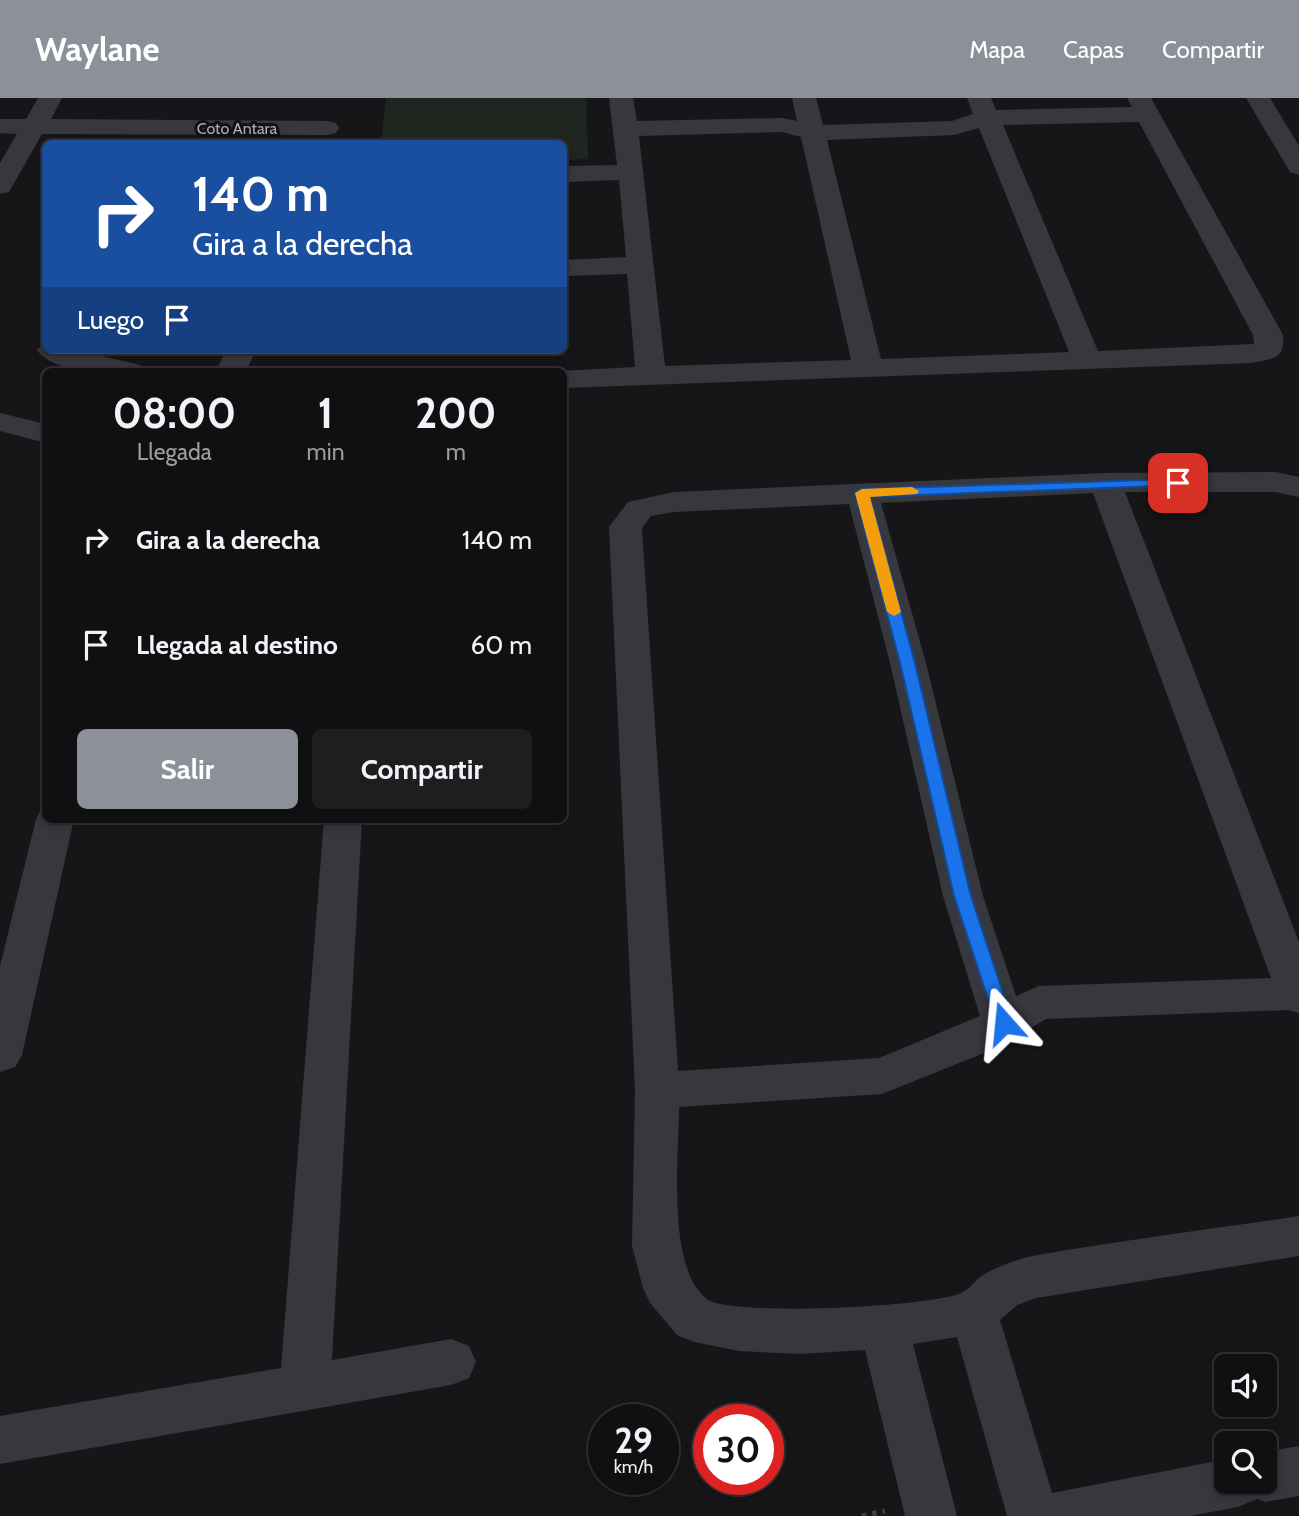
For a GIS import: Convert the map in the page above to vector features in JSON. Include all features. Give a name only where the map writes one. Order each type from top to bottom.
[{"type":"street","points":[[623,112],[773,103],[789,98]]},
{"type":"street","points":[[804,98],[868,368]]},
{"type":"street","points":[[623,112],[782,125],[814,133],[954,128],[978,104],[1105,98]]},
{"type":"street","points":[[1258,98],[1299,167]]},
{"type":"street","points":[[0,186],[49,99],[76,101]]},
{"type":"street","name":"Coto Antara","points":[[240,104],[328,126]]},
{"type":"street","points":[[567,379],[1252,354],[1269,349],[1268,335],[1144,106],[978,104]]},
{"type":"street","points":[[978,104],[1087,359]]},
{"type":"street","points":[[623,112],[651,376]]},
{"type":"street","name":"Coto Antara","points":[[0,125],[143,136],[328,126]]},
{"type":"street","points":[[567,174],[631,172]]},
{"type":"street","points":[[567,268],[640,265]]},
{"type":"street","points":[[58,354],[116,368]]},
{"type":"street","points":[[0,422],[42,433]]},
{"type":"street","points":[[1299,486],[1276,482],[1105,483],[674,502],[640,509],[625,527],[657,1090],[656,1246],[667,1288],[694,1320],[739,1329],[800,1332],[884,1327],[974,1313],[1000,1290],[1034,1277],[1299,1236]]},
{"type":"street","points":[[657,1090],[882,1076],[984,1035],[1040,1003],[1298,995],[1105,483]]},
{"type":"street","points":[[862,493],[908,663],[963,896],[1004,1023]]},
{"type":"street","points":[[0,1055],[54,823]]},
{"type":"street","points":[[305,1388],[343,823]]},
{"type":"street","points":[[974,1313],[1032,1516]]},
{"type":"street","points":[[884,1327],[931,1516]]},
{"type":"street","points":[[0,1440],[452,1362]]},
{"type":"street","points":[[1277,1475],[1299,1471]]},
{"type":"street","points":[[1058,1516],[1214,1487]]},
{"type":"shaded area","points":[[386,98],[586,98],[588,159],[567,160],[567,140],[381,140]]},
{"type":"slow traffic","points":[[894,612],[862,493],[912,491]]},
{"type":"route","points":[[1004,1023],[963,896],[908,663],[862,493],[1105,483],[1178,483]]}]
